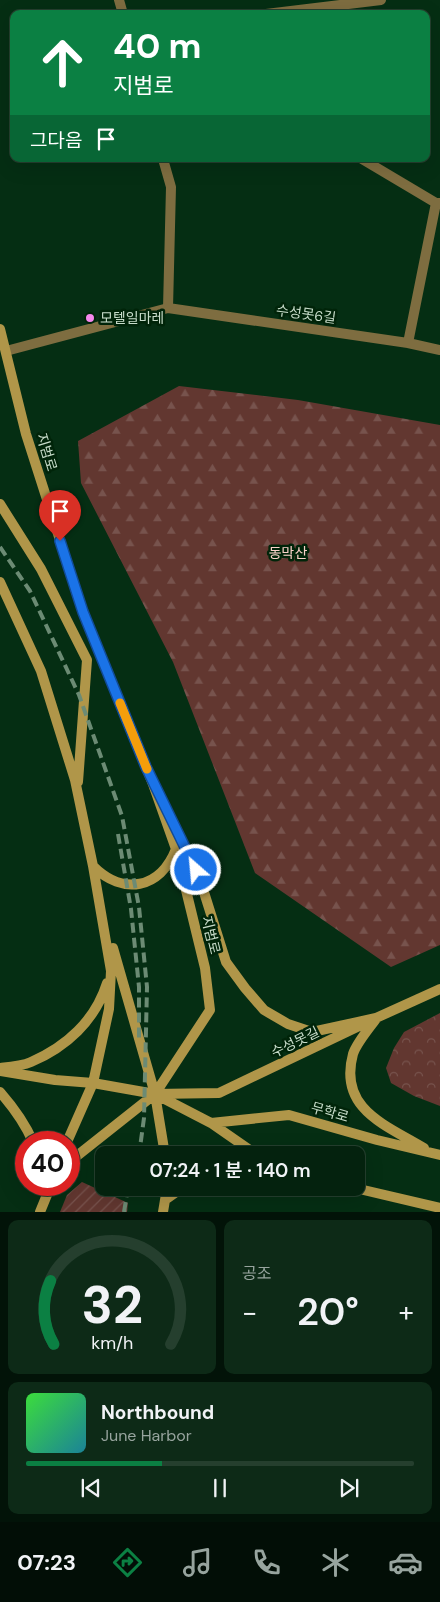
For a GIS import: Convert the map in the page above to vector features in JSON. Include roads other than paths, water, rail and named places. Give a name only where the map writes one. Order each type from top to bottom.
[{"type":"main road","name":"지범로","points":[[0,329],[26,434],[83,612],[154,784],[176,849],[205,968],[210,1010],[156,1094],[80,1154]]},
{"type":"main road","points":[[0,504],[41,569],[87,660],[77,791]]},
{"type":"main road","points":[[0,582],[41,671],[77,791],[93,866],[111,970],[110,1009],[93,1083],[73,1131]]},
{"type":"main road","points":[[154,784],[196,870],[226,962],[244,988],[264,1010],[288,1024],[312,1032],[376,1018]]},
{"type":"main road","points":[[93,866],[114,882],[127,885],[140,884],[153,880],[163,872],[171,861],[176,849]]},
{"type":"main road","points":[[100,904],[156,1094],[164,1146]]},
{"type":"main road","points":[[0,1070],[29,1063],[62,1046],[80,1031],[94,1012],[104,992],[111,970]]},
{"type":"main road","name":"수성못길","points":[[156,1094],[219,1093],[376,1018],[440,990]]},
{"type":"main road","points":[[376,1018],[353,1053],[350,1077],[355,1098],[371,1116],[436,1154]]},
{"type":"main road","points":[[0,1070],[156,1094],[212,1123],[244,1146]]},
{"type":"main road","points":[[0,1092],[15,1109],[29,1131]]},
{"type":"main road","name":"무학로","points":[[212,1123],[289,1115],[436,1154]]},
{"type":"main road","points":[[365,1190],[440,1208]]},
{"type":"main road","points":[[41,1209],[42,1196]]},
{"type":"main road","points":[[41,1209],[46,1196]]},
{"type":"main road","points":[[41,1209],[49,1196]]},
{"type":"main road","points":[[163,1212],[166,1196]]},
{"type":"main road","points":[[165,1200],[171,1196]]},
{"type":"street","points":[[296,10],[381,0]]},
{"type":"street","points":[[164,162],[171,187],[168,308]]},
{"type":"street","points":[[367,162],[438,203],[408,343]]},
{"type":"street","name":"수성못6길","points":[[6,351],[168,308],[408,343],[440,350]]},
{"type":"railway","points":[[0,547],[30,591],[79,695],[122,816],[139,907],[147,987],[144,1118],[140,1146]]},
{"type":"railway","points":[[118,834],[131,909],[139,987],[139,1040]]},
{"type":"railway","points":[[124,1212],[127,1196]]},
{"type":"place","name":"모텔일마레","points":[[90,318]]},
{"type":"park label","name":"동막산","points":[[288,553]]}]
